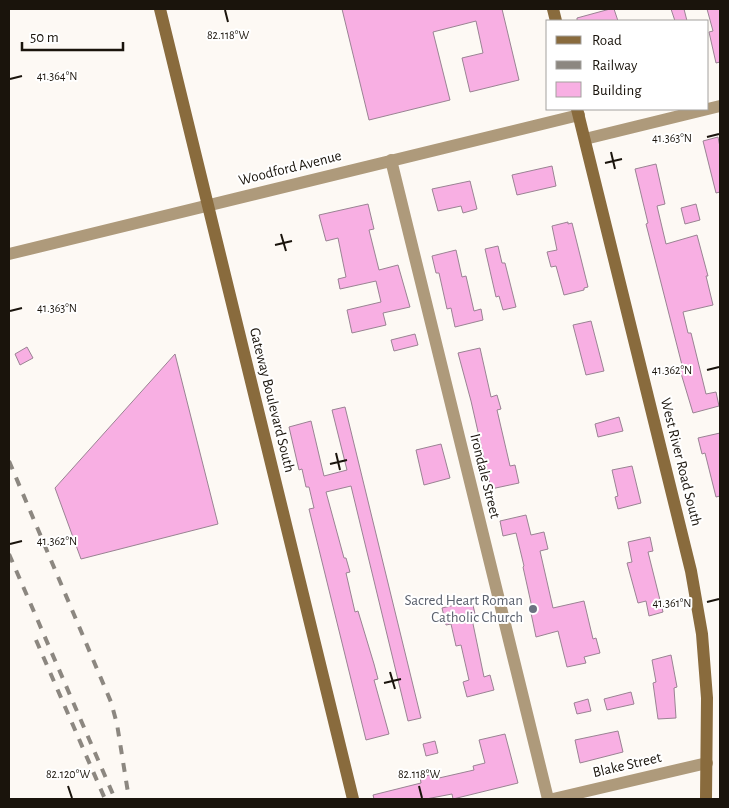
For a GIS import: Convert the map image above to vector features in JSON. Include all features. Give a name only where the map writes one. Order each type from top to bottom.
[{"type":"main road","name":"Gateway Boulevard South","points":[[160,9],[353,799]]},
{"type":"main road","name":"West River Road South","points":[[578,112],[691,571],[702,634],[707,698],[708,763],[706,799]]},
{"type":"street","points":[[585,138],[703,110]]},
{"type":"street","name":"Woodford Avenue","points":[[9,254],[578,112]]},
{"type":"street","name":"Irondale Street","points":[[391,160],[548,799]]},
{"type":"street","name":"Blake Street","points":[[553,799],[708,763]]},
{"type":"building","points":[[342,9],[502,9],[519,80],[470,92],[462,58],[483,53],[476,21],[433,32],[450,100],[369,120]]},
{"type":"building","points":[[614,9],[618,20],[577,20],[577,18]]},
{"type":"building","points":[[671,9],[684,9],[687,20],[675,20]]},
{"type":"building","points":[[707,9],[720,9],[720,62],[716,63],[709,32],[713,31]]},
{"type":"building","points":[[718,137],[720,147],[720,192],[716,193],[703,141]]},
{"type":"building","points":[[656,164],[665,204],[657,206],[666,244],[697,235],[708,276],[706,276],[713,305],[683,312],[688,333],[691,333],[706,394],[716,392],[719,406],[693,413],[680,370],[683,369],[646,224],[648,223],[635,169]]},
{"type":"building","points":[[552,166],[556,186],[517,195],[512,175]]},
{"type":"building","points":[[470,181],[477,209],[463,213],[461,206],[438,211],[432,189]]},
{"type":"building","points":[[368,204],[374,229],[369,230],[379,270],[398,265],[410,307],[383,313],[386,325],[352,333],[347,310],[381,302],[376,281],[340,289],[338,279],[346,277],[338,238],[326,241],[319,215]]},
{"type":"building","points":[[696,204],[700,220],[685,224],[681,208]]},
{"type":"building","points":[[568,222],[568,224],[572,223],[588,287],[584,288],[584,290],[564,295],[556,266],[551,267],[547,252],[557,250],[552,226]]},
{"type":"building","points":[[498,246],[502,263],[505,263],[516,307],[503,310],[499,296],[496,297],[485,249]]},
{"type":"building","points":[[456,250],[462,277],[466,276],[474,311],[481,309],[483,320],[455,327],[451,308],[447,309],[439,273],[436,273],[432,256]]},
{"type":"building","points":[[591,321],[604,371],[586,375],[573,325]]},
{"type":"building","points":[[415,334],[418,345],[394,351],[391,340]]},
{"type":"building","points":[[27,347],[33,358],[20,365],[15,354]]},
{"type":"building","points":[[480,348],[491,397],[497,395],[501,409],[497,410],[510,466],[515,465],[519,483],[491,489],[458,353]]},
{"type":"building","points":[[175,354],[218,524],[81,559],[55,488]]},
{"type":"building","points":[[345,407],[421,718],[408,721],[351,486],[326,492],[344,558],[346,558],[350,572],[346,573],[355,612],[358,611],[378,679],[374,680],[389,734],[366,740],[309,509],[314,508],[309,487],[306,487],[302,469],[299,470],[289,427],[311,421],[324,476],[347,470],[332,410]]},
{"type":"building","points":[[619,417],[623,431],[598,437],[595,424]]},
{"type":"building","points":[[720,433],[720,496],[716,497],[705,453],[702,454],[698,438]]},
{"type":"building","points":[[441,444],[450,478],[424,485],[416,450]]},
{"type":"building","points":[[632,466],[641,503],[618,509],[615,497],[618,496],[612,470]]},
{"type":"building","points":[[526,515],[531,535],[544,532],[548,549],[540,551],[553,608],[584,601],[593,639],[596,638],[600,653],[584,657],[586,663],[567,667],[558,631],[536,637],[531,613],[533,612],[516,533],[503,536],[500,521]]},
{"type":"building","points":[[650,537],[653,551],[648,552],[663,612],[649,616],[646,601],[638,603],[627,563],[632,562],[628,542]]},
{"type":"building","points":[[472,601],[476,618],[472,619],[484,677],[490,675],[494,690],[467,697],[463,682],[469,680],[461,645],[456,646],[451,624],[446,625],[442,608]]},
{"type":"building","points":[[671,655],[677,687],[674,688],[676,718],[658,719],[653,683],[656,682],[652,660]]},
{"type":"building","points":[[631,692],[634,704],[607,710],[604,699]]},
{"type":"building","points":[[588,699],[591,711],[577,714],[574,703]]},
{"type":"building","points":[[618,731],[623,752],[580,763],[575,740]]},
{"type":"building","points":[[505,734],[518,783],[453,799],[452,794],[426,799],[374,799],[373,795],[421,783],[420,777],[438,773],[439,778],[474,770],[473,766],[485,763],[479,740]]},
{"type":"building","points":[[435,741],[438,753],[426,756],[423,744]]},
{"type":"railway","points":[[9,461],[111,702],[117,724],[129,799]]},
{"type":"railway","points":[[9,554],[115,799]]},
{"type":"railway","points":[[36,640],[105,799]]},
{"type":"place","name":"Sacred Heart Roman Catholic Church","points":[[533,609]]}]
